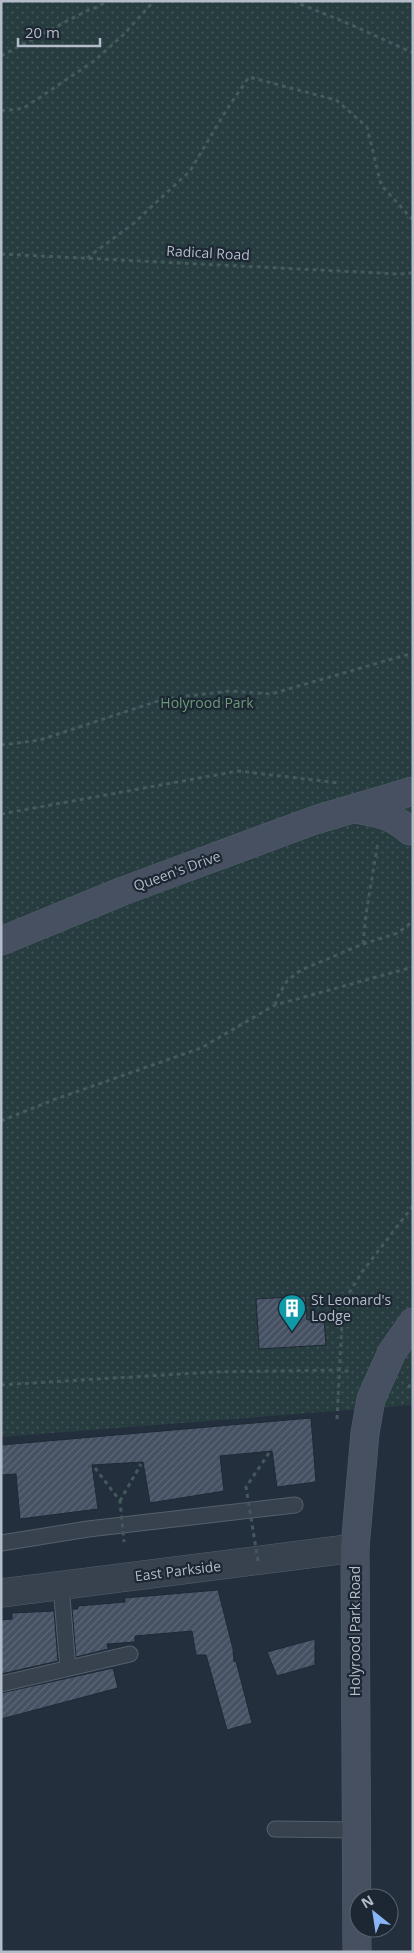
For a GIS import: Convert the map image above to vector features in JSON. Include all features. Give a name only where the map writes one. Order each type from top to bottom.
[{"type":"street","name":"Queen's Drive","points":[[1,941],[123,891],[315,820],[413,791]]},
{"type":"street","name":"Queen's Drive","points":[[411,834],[408,815],[413,799]]},
{"type":"street","name":"Queen's Drive","points":[[355,809],[384,814],[397,820],[411,834]]},
{"type":"street","name":"Holyrood Park Road","points":[[357,1952],[355,1548],[365,1434],[371,1399],[380,1377],[392,1352],[413,1322]]},
{"type":"street","name":"East Parkside","points":[[1,1593],[355,1548]]},
{"type":"lane","points":[[1,1543],[88,1529],[295,1504]]},
{"type":"lane","points":[[61,1586],[68,1668]]},
{"type":"lane","points":[[1,1684],[130,1654]]},
{"type":"lane","points":[[275,1829],[356,1830]]},
{"type":"path","points":[[1,56],[86,11],[98,7],[106,1]]},
{"type":"path","points":[[1,111],[24,108],[94,61],[123,35],[154,1]]},
{"type":"path","points":[[294,1],[354,26],[413,54]]},
{"type":"path","points":[[87,258],[134,223],[190,172],[227,109],[249,77],[336,100],[367,126],[381,184],[413,220]]},
{"type":"path","name":"Radical Road","points":[[1,254],[400,274],[413,273]]},
{"type":"path","points":[[1,744],[40,740],[164,699],[229,691],[271,694],[413,653]]},
{"type":"path","points":[[1,814],[238,772],[343,783]]},
{"type":"path","points":[[363,944],[375,858],[384,814]]},
{"type":"path","points":[[275,1005],[286,981],[301,970],[363,944],[398,933],[413,920]]},
{"type":"path","points":[[1,1121],[201,1048],[275,1005],[413,968]]},
{"type":"path","points":[[337,1427],[343,1303],[362,1272],[401,1224],[413,1206]]},
{"type":"path","points":[[1,1384],[212,1372],[340,1370],[380,1377]]},
{"type":"path","points":[[258,1561],[246,1486],[269,1453]]},
{"type":"path","points":[[120,1501],[141,1464]]},
{"type":"path","points":[[95,1468],[120,1501],[124,1542]]},
{"type":"green space","name":"Holyrood Park","points":[[1,1],[413,1],[413,1405],[1,1437]]},
{"type":"building","name":"St Leonard's Lodge","points":[[305,1296],[307,1320],[324,1319],[326,1345],[259,1349],[256,1299]]},
{"type":"building","points":[[311,1418],[316,1482],[277,1487],[272,1451],[220,1456],[224,1491],[150,1503],[143,1462],[92,1465],[98,1509],[20,1519],[16,1474],[1,1475],[1,1445]]},
{"type":"building","points":[[218,1590],[233,1649],[234,1662],[236,1661],[252,1723],[227,1730],[206,1655],[196,1655],[192,1631],[135,1636],[135,1642],[107,1644],[108,1649],[76,1657],[72,1609],[78,1609],[78,1606],[125,1602],[125,1598]]},
{"type":"building","points":[[54,1611],[58,1661],[1,1674],[1,1620],[12,1619],[12,1613]]},
{"type":"building","points":[[315,1639],[315,1665],[277,1676],[267,1652]]},
{"type":"building","points":[[113,1668],[118,1688],[1,1719],[1,1693]]},
{"type":"place","name":"St Leonard's Lodge","points":[[292,1332]]}]
